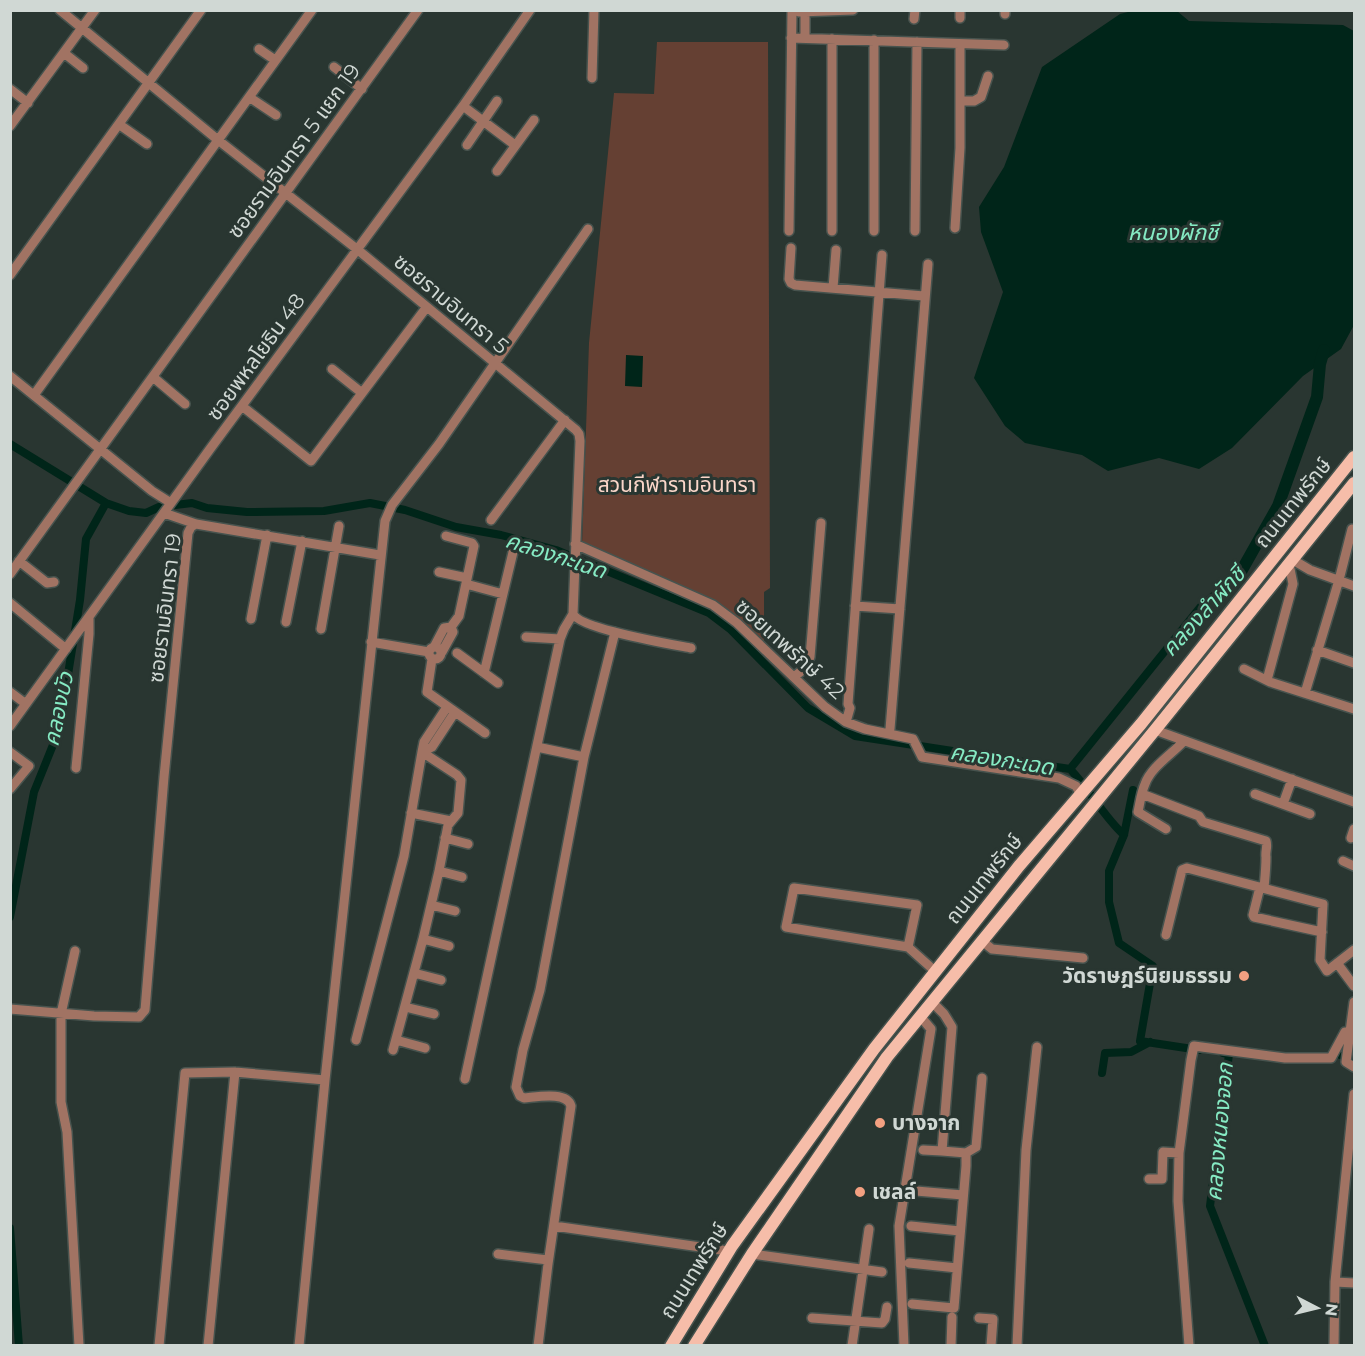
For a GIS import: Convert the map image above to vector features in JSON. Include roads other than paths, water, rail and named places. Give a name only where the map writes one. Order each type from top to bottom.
[{"type":"main road","name":"ถนนเทพรักษ์","points":[[671,1346],[728,1251],[874,1049],[1019,866],[1081,791],[1141,724],[1354,457]]},
{"type":"main road","name":"ถนนเทพรักษ์","points":[[694,1346],[752,1254],[887,1057],[1354,483]]},
{"type":"street","name":"ซอยรามอินทรา 5","points":[[60,10],[218,140],[358,250],[565,420],[579,434],[573,614]]},
{"type":"street","points":[[10,126],[95,10]]},
{"type":"street","points":[[10,275],[201,10]]},
{"type":"street","points":[[34,395],[312,10]]},
{"type":"street","name":"ซอยรามอินทรา 5 แยก 19","points":[[10,574],[418,10]]},
{"type":"street","name":"ซอยพหลโยธิน 48","points":[[10,726],[463,106],[530,10]]},
{"type":"street","points":[[592,78],[594,10]]},
{"type":"street","points":[[796,11],[853,10]]},
{"type":"street","points":[[789,231],[791,38],[796,11]]},
{"type":"street","points":[[796,11],[805,38]]},
{"type":"street","points":[[791,38],[1004,45]]},
{"type":"street","points":[[832,39],[832,231]]},
{"type":"street","points":[[874,40],[874,231]]},
{"type":"street","points":[[915,231],[917,42]]},
{"type":"street","points":[[955,228],[960,170],[960,44]]},
{"type":"street","points":[[259,49],[275,60]]},
{"type":"street","points":[[64,52],[83,68]]},
{"type":"street","points":[[334,67],[362,89]]},
{"type":"street","points":[[961,101],[975,101],[981,97],[988,76]]},
{"type":"street","points":[[10,89],[28,103]]},
{"type":"street","points":[[249,97],[276,115]]},
{"type":"street","points":[[466,145],[497,102]]},
{"type":"street","points":[[463,106],[515,145]]},
{"type":"street","points":[[497,171],[534,120]]},
{"type":"street","points":[[120,125],[147,144]]},
{"type":"street","points":[[298,1346],[380,555],[389,509],[439,444],[588,229]]},
{"type":"street","points":[[792,248],[789,279],[791,284],[924,296]]},
{"type":"street","points":[[833,288],[836,250]]},
{"type":"street","points":[[842,719],[850,708],[848,704],[882,255]]},
{"type":"street","points":[[890,729],[928,264]]},
{"type":"street","points":[[242,406],[311,461],[426,308]]},
{"type":"street","points":[[332,369],[362,393]]},
{"type":"street","name":"ซอยรามอินทรา 19","points":[[10,376],[152,491],[171,503]]},
{"type":"street","points":[[153,377],[185,404]]},
{"type":"street","points":[[491,520],[565,420]]},
{"type":"street","points":[[164,513],[196,524]]},
{"type":"street","points":[[794,677],[805,668],[810,657],[821,523]]},
{"type":"street","name":"ซอยรามอินทรา 19","points":[[61,1014],[139,1017],[145,1010],[188,533],[191,527],[196,524],[380,555]]},
{"type":"street","points":[[321,629],[339,526]]},
{"type":"street","points":[[1305,693],[1352,529]]},
{"type":"street","points":[[251,619],[267,535]]},
{"type":"street","points":[[446,536],[474,544],[459,616],[451,627],[453,632],[434,652],[428,692],[485,733]]},
{"type":"street","points":[[286,622],[302,541]]},
{"type":"street","name":"ซอยเทพรักษ์ 42","points":[[575,544],[713,605],[737,623],[825,707],[842,719],[865,729],[910,738],[916,743],[922,757],[1059,778],[1081,791]]},
{"type":"street","points":[[484,673],[514,548]]},
{"type":"street","points":[[19,561],[47,583],[54,582]]},
{"type":"street","points":[[1267,680],[1293,584],[1291,562],[1354,586]]},
{"type":"street","points":[[439,572],[503,594]]},
{"type":"street","points":[[10,603],[68,647]]},
{"type":"street","points":[[855,606],[900,609]]},
{"type":"street","points":[[465,1079],[564,628],[573,614],[581,623],[691,648]]},
{"type":"street","points":[[76,768],[89,634],[86,622]]},
{"type":"street","points":[[538,1346],[548,1260],[571,1106],[570,1101],[564,1097],[524,1098],[520,1096],[516,1088],[523,1050],[540,990],[584,757],[615,632]]},
{"type":"street","points":[[526,637],[560,639]]},
{"type":"street","points":[[371,642],[434,652]]},
{"type":"street","points":[[1317,650],[1354,663]]},
{"type":"street","points":[[458,653],[498,683]]},
{"type":"street","points":[[1244,669],[1267,680],[1354,709]]},
{"type":"street","points":[[10,692],[26,704]]},
{"type":"street","points":[[422,752],[432,747],[451,709]]},
{"type":"street","points":[[1155,730],[1354,802]]},
{"type":"street","points":[[1166,829],[1138,812],[1145,783],[1150,775],[1184,741]]},
{"type":"street","points":[[537,747],[584,757]]},
{"type":"street","points":[[10,752],[29,766],[10,789]]},
{"type":"street","points":[[356,1040],[390,914],[422,752]]},
{"type":"street","points":[[393,1050],[423,939],[448,825],[458,813],[461,780],[422,752]]},
{"type":"street","points":[[1283,804],[1292,779]]},
{"type":"street","points":[[1142,794],[1199,816],[1203,822],[1266,841],[1268,864],[1253,916],[1322,932]]},
{"type":"street","points":[[1255,794],[1310,814]]},
{"type":"street","points":[[411,813],[451,821]]},
{"type":"street","points":[[445,838],[468,844]]},
{"type":"street","points":[[1343,861],[1354,866]]},
{"type":"street","points":[[1166,935],[1182,870],[1187,868],[1323,904],[1320,960],[1327,971],[1354,950]]},
{"type":"street","points":[[439,872],[462,878]]},
{"type":"street","points":[[908,947],[917,905],[794,888],[786,927],[908,947],[936,972]]},
{"type":"street","points":[[431,905],[455,911]]},
{"type":"street","points":[[423,939],[449,946]]},
{"type":"street","points":[[982,941],[992,949],[1083,958]]},
{"type":"street","points":[[75,951],[61,1014],[61,1102],[68,1132],[79,1346]]},
{"type":"street","points":[[1336,963],[1354,986]]},
{"type":"street","points":[[414,973],[441,980]]},
{"type":"street","points":[[1350,1064],[1354,1002]]},
{"type":"street","points":[[933,1003],[952,1027],[942,1151]]},
{"type":"street","points":[[405,1007],[434,1014]]},
{"type":"street","points":[[10,1009],[61,1014]]},
{"type":"street","points":[[904,1346],[899,1226],[931,1029],[920,1016]]},
{"type":"street","points":[[1189,1346],[1178,1202],[1179,1153],[1194,1046],[1285,1058],[1331,1058],[1343,1034],[1351,1033]]},
{"type":"street","points":[[396,1040],[425,1048]]},
{"type":"street","points":[[1017,1346],[1026,1150],[1037,1047]]},
{"type":"street","points":[[159,1346],[185,1073],[235,1072],[325,1080]]},
{"type":"street","points":[[208,1346],[235,1072]]},
{"type":"street","points":[[922,1150],[966,1153],[976,1147],[982,1078]]},
{"type":"street","points":[[1334,1346],[1335,1282],[1354,1094]]},
{"type":"street","points":[[1149,1179],[1162,1179],[1163,1152],[1179,1153]]},
{"type":"street","points":[[912,1304],[954,1308],[966,1153]]},
{"type":"street","points":[[916,1191],[963,1196]]},
{"type":"street","points":[[554,1226],[728,1251]]},
{"type":"street","points":[[910,1226],[960,1231]]},
{"type":"street","points":[[852,1346],[869,1230]]},
{"type":"street","points":[[498,1254],[548,1260]]},
{"type":"street","points":[[752,1254],[882,1272]]},
{"type":"street","points":[[909,1263],[957,1268]]},
{"type":"street","points":[[1335,1282],[1354,1283]]},
{"type":"street","points":[[812,1318],[884,1322],[887,1307]]},
{"type":"street","points":[[951,1346],[952,1317]]},
{"type":"street","points":[[979,1318],[993,1319],[991,1346]]},
{"type":"water","name":"หนองผักชี","points":[[1136,10],[1177,11],[1189,21],[1343,25],[1354,31],[1354,325],[1341,349],[1303,376],[1232,448],[1199,469],[1159,458],[1108,471],[1082,455],[1025,443],[1005,426],[974,378],[1003,292],[981,232],[979,207],[1004,167],[1042,67],[1120,14]]},
{"type":"water","points":[[626,355],[643,356],[642,387],[625,386]]},
{"type":"waterway","name":"คลองลำผักชี","points":[[1238,577],[1278,506],[1317,397],[1320,364],[1324,350]]},
{"type":"waterway","name":"คลองกะเฉด","points":[[10,444],[106,503],[129,511],[146,513],[159,507],[192,503],[207,508],[247,512],[324,511],[370,503],[405,510],[456,527],[501,535],[556,550],[709,613],[730,629],[808,708],[855,736],[1070,769]]},
{"type":"waterway","name":"คลองบัว","points":[[10,917],[34,792],[59,730],[80,600],[86,539],[106,503]]},
{"type":"waterway","name":"คลองลำผักชี","points":[[1124,835],[1070,769],[1202,605],[1238,577]]},
{"type":"waterway","name":"คลองหนองจอก","points":[[1133,790],[1124,835],[1109,871],[1109,902],[1119,943],[1153,966],[1140,1041],[1199,1050]]},
{"type":"waterway","points":[[1102,1073],[1105,1053],[1131,1052],[1150,1042]]},
{"type":"waterway","points":[[1340,1055],[1354,1044]]},
{"type":"waterway","name":"คลองหนองจอก","points":[[1223,1053],[1229,1054],[1210,1206],[1265,1346]]},
{"type":"waterway","name":"คลองบัว","points":[[10,1228],[19,1346]]},
{"type":"place","name":"วัดราษฎร์นิยมธรรม","points":[[1244,976]]},
{"type":"place","name":"บางจาก","points":[[880,1123]]},
{"type":"place","name":"เชลล์","points":[[860,1192]]},
{"type":"park label","name":"สวนกีฬารามอินทรา","points":[[677,485]]}]
